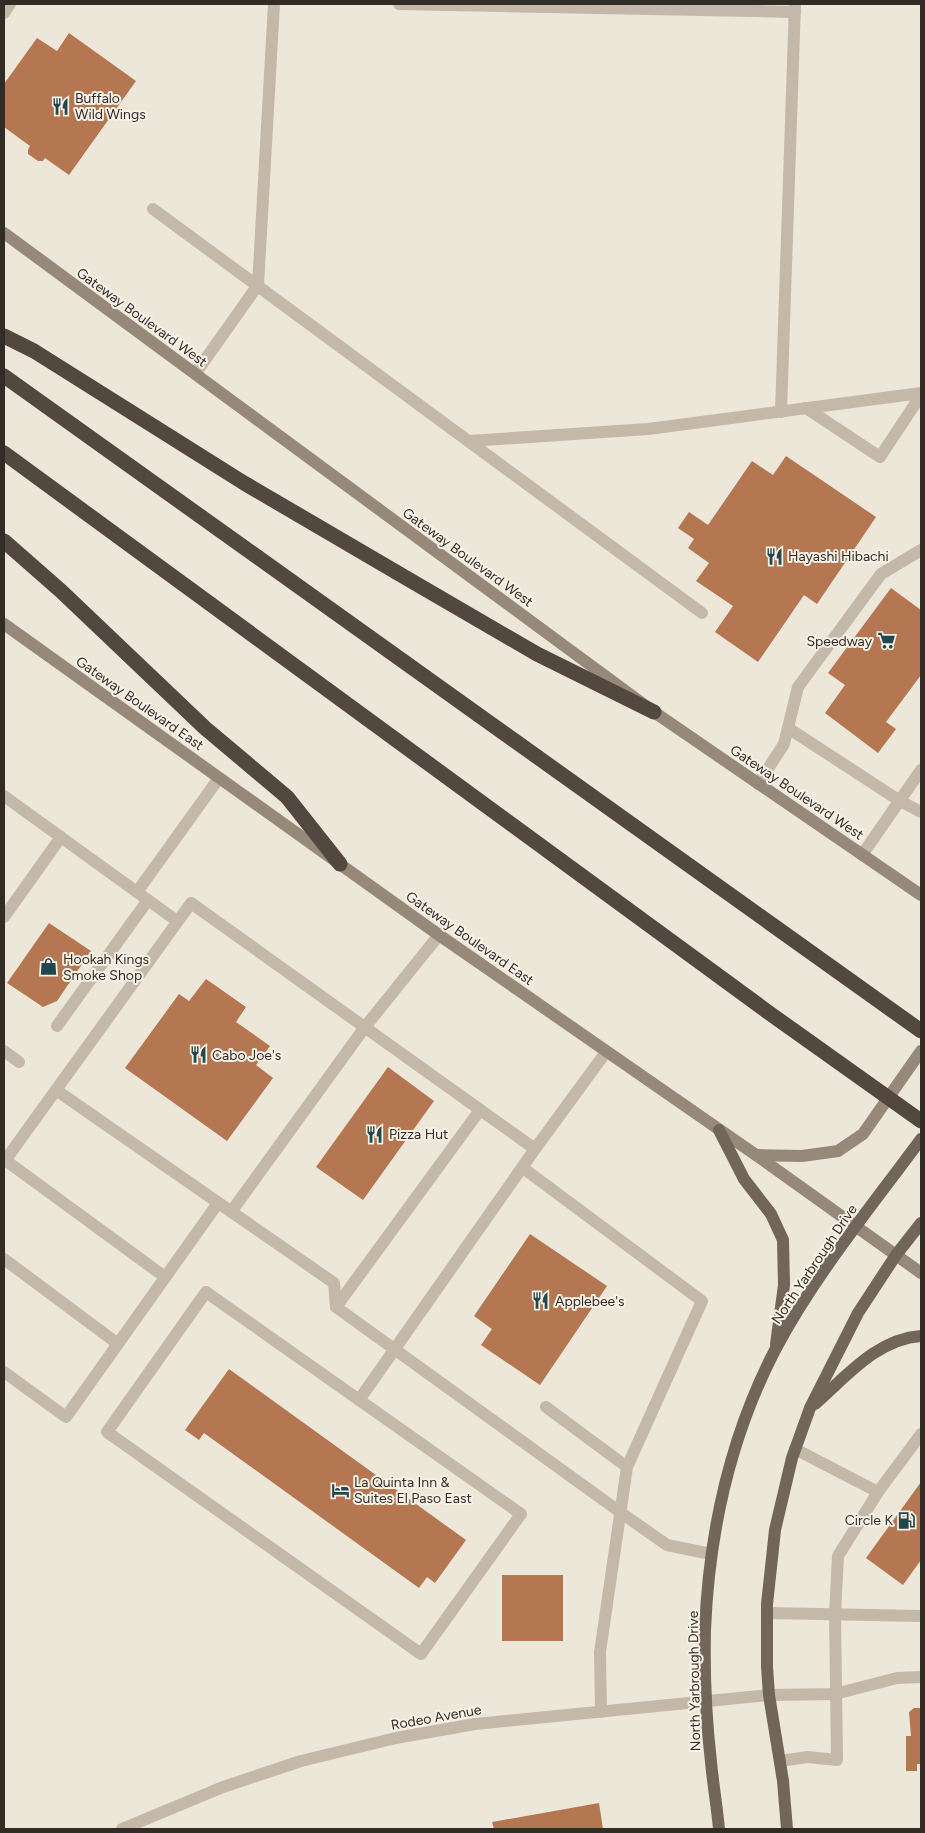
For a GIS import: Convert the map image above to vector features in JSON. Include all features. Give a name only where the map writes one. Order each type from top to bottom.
[{"type":"highway","points":[[4,336],[34,351],[244,483],[537,654],[654,712]]},
{"type":"highway","points":[[4,376],[921,1030]]},
{"type":"highway","points":[[4,454],[772,1016],[921,1121]]},
{"type":"highway","points":[[4,541],[62,591],[205,728],[287,797],[340,864]]},
{"type":"main road","name":"Gateway Boulevard West","points":[[4,233],[654,712],[921,895]]},
{"type":"main road","name":"Gateway Boulevard East","points":[[4,624],[439,935],[756,1155],[921,1273]]},
{"type":"main road","points":[[756,1155],[802,1156],[838,1151],[863,1134],[921,1050]]},
{"type":"main road","points":[[719,1130],[744,1180],[771,1214],[783,1240],[784,1286],[775,1350]]},
{"type":"main road","name":"North Yarbrough Drive","points":[[718,1829],[711,1762],[705,1631],[710,1554],[720,1503],[734,1449],[750,1405],[775,1350],[803,1302],[921,1139]]},
{"type":"main road","points":[[787,1829],[780,1762],[766,1667],[766,1613],[775,1530],[795,1449],[810,1408],[858,1313],[896,1255],[921,1223]]},
{"type":"main road","points":[[810,1408],[876,1350],[908,1337],[921,1336]]},
{"type":"street","points":[[4,13],[10,4]]},
{"type":"street","points":[[195,374],[258,286],[274,4]]},
{"type":"street","points":[[399,4],[795,8],[781,412]]},
{"type":"street","points":[[153,209],[702,612]]},
{"type":"street","points":[[468,441],[648,429],[921,394]]},
{"type":"street","points":[[806,408],[880,456],[921,394]]},
{"type":"street","points":[[758,784],[784,744],[798,687],[881,574],[921,550]]},
{"type":"street","points":[[788,728],[900,801],[921,812]]},
{"type":"street","points":[[862,855],[921,770]]},
{"type":"street","points":[[137,892],[219,778]]},
{"type":"street","points":[[5,800],[61,837],[177,921]]},
{"type":"street","points":[[4,917],[61,837]]},
{"type":"street","points":[[57,1026],[148,900]]},
{"type":"street","points":[[165,1277],[5,1161],[191,903],[535,1149]]},
{"type":"street","points":[[231,1212],[365,1027],[439,935]]},
{"type":"street","points":[[4,1051],[19,1062]]},
{"type":"street","points":[[359,1400],[535,1149],[606,1052]]},
{"type":"street","points":[[56,1090],[334,1283],[336,1307],[620,1512],[667,1545],[710,1554]]},
{"type":"street","points":[[336,1307],[480,1110]]},
{"type":"street","points":[[522,1168],[702,1301],[627,1467],[600,1652],[601,1712]]},
{"type":"street","points":[[4,1372],[66,1418],[218,1202]]},
{"type":"street","points":[[4,1260],[118,1344]]},
{"type":"street","points":[[206,1292],[359,1400],[521,1514],[421,1654],[106,1432],[206,1292]]},
{"type":"street","points":[[546,1407],[627,1467]]},
{"type":"street","points":[[780,1762],[808,1757],[837,1760],[835,1614],[838,1556],[878,1492],[921,1434]]},
{"type":"street","points":[[795,1449],[878,1492]]},
{"type":"street","points":[[766,1613],[921,1616]]},
{"type":"street","name":"Rodeo Avenue","points":[[122,1829],[222,1787],[301,1760],[396,1738],[475,1724],[707,1701],[769,1696],[835,1694],[897,1678],[921,1678]]},
{"type":"building","name":"Buffalo Wild Wings","points":[[69,33],[136,81],[69,175],[45,158],[43,161],[38,161],[28,154],[30,146],[4,127],[4,84],[37,38],[57,51]]},
{"type":"building","name":"Hayashi Hibachi","points":[[786,456],[876,517],[817,604],[804,595],[758,662],[715,632],[733,606],[696,581],[709,563],[688,548],[694,539],[678,528],[689,512],[708,525],[752,461],[773,475]]},
{"type":"building","name":"Speedway","points":[[891,588],[921,610],[921,675],[886,722],[896,729],[878,753],[825,713],[845,685],[828,673]]},
{"type":"building","name":"Hookah Kings Smoke Shop","points":[[49,923],[91,951],[57,1001],[43,1007],[7,983]]},
{"type":"building","name":"Cabo Joe's","points":[[206,979],[246,1007],[236,1022],[270,1046],[256,1065],[273,1078],[227,1141],[125,1068],[179,994],[189,1001]]},
{"type":"building","name":"Pizza Hut","points":[[388,1067],[434,1101],[363,1200],[316,1167]]},
{"type":"building","name":"Applebee's","points":[[530,1234],[607,1286],[540,1385],[481,1345],[492,1329],[474,1316]]},
{"type":"building","name":"La Quinta Inn & Suites El Paso East","points":[[229,1369],[466,1540],[435,1583],[427,1577],[419,1588],[204,1433],[199,1440],[185,1430]]},
{"type":"building","name":"Circle K","points":[[921,1482],[921,1560],[903,1585],[866,1558]]},
{"type":"building","points":[[502,1575],[563,1575],[563,1641],[502,1641]]},
{"type":"building","points":[[914,1708],[921,1708],[921,1764],[917,1764],[917,1771],[906,1771],[906,1736],[911,1736],[909,1712]]},
{"type":"building","points":[[599,1803],[603,1829],[494,1829],[492,1822]]},
{"type":"place","name":"Buffalo Wild Wings","points":[[61,106]]},
{"type":"place","name":"Hayashi Hibachi","points":[[774,556]]},
{"type":"place","name":"Speedway","points":[[886,641]]},
{"type":"place","name":"Hookah Kings Smoke Shop","points":[[49,967]]},
{"type":"place","name":"Cabo Joe's","points":[[198,1055]]},
{"type":"place","name":"Pizza Hut","points":[[375,1134]]},
{"type":"place","name":"Applebee's","points":[[541,1301]]},
{"type":"place","name":"La Quinta Inn & Suites El Paso East","points":[[340,1490]]},
{"type":"place","name":"Circle K","points":[[907,1520]]}]
